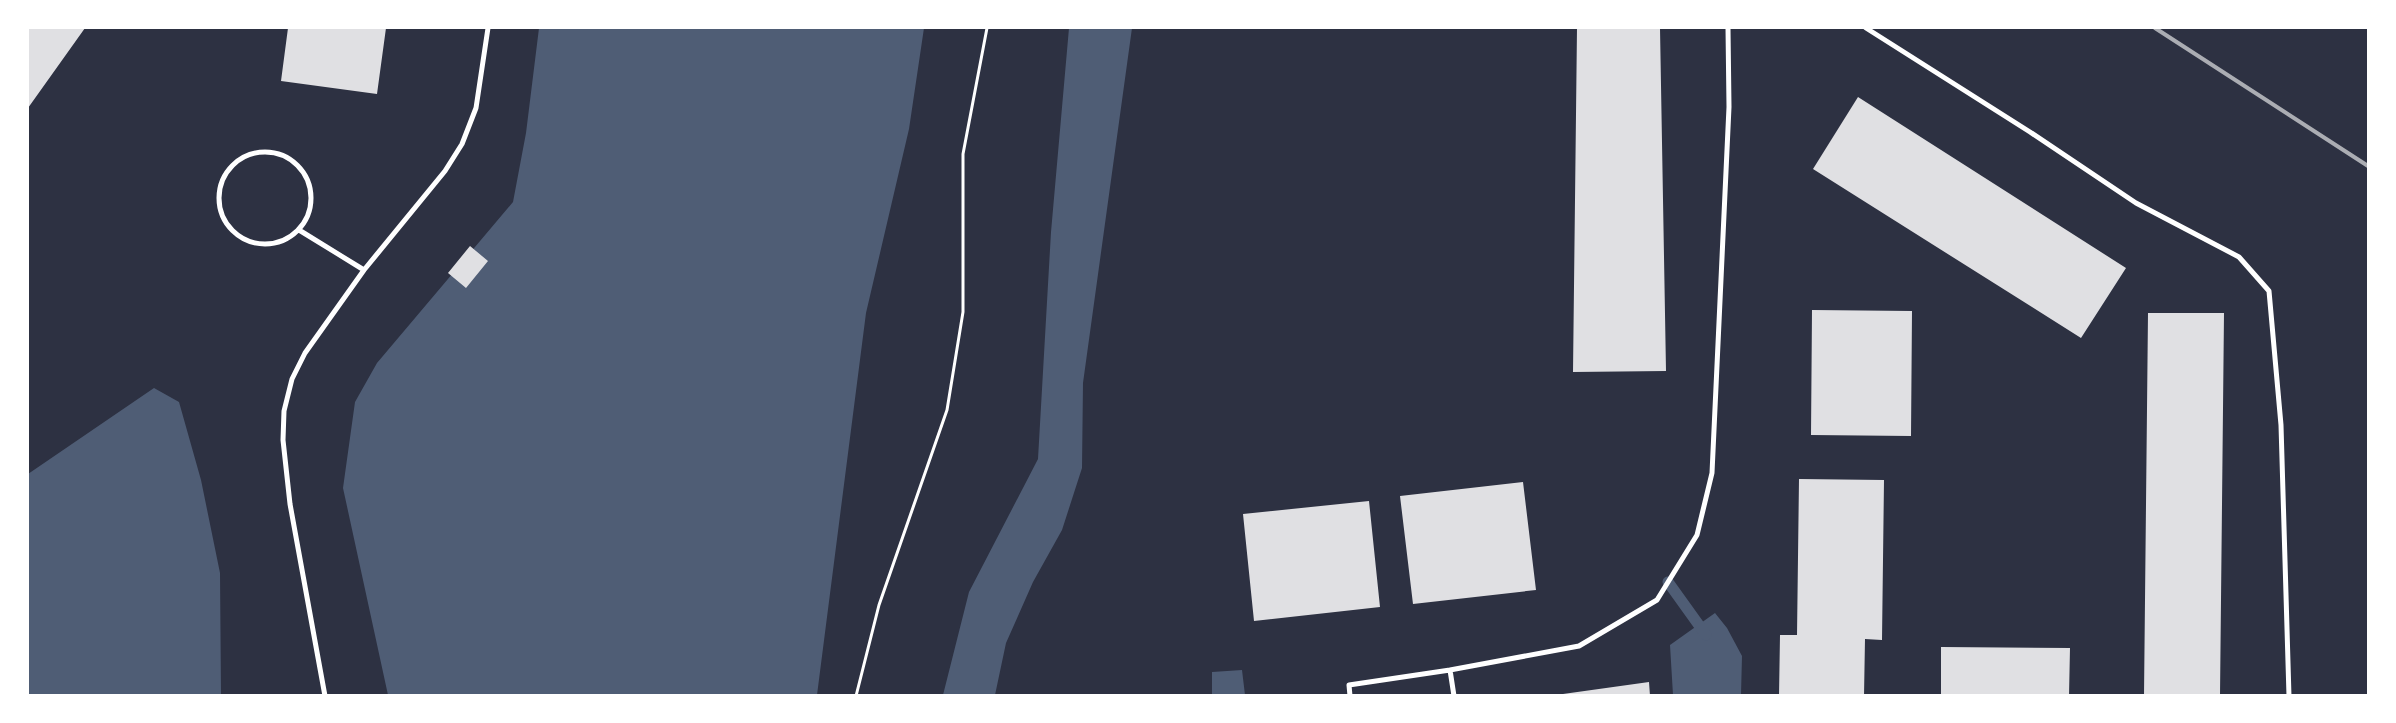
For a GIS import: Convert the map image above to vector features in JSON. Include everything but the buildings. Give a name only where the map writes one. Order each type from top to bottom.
[{"type":"street","points":[[325,696],[290,504],[283,440],[284,411],[292,379],[305,354],[364,270],[445,171],[462,144],[476,108],[488,28]]},
{"type":"street","points":[[1350,696],[1349,685],[1450,670],[1579,646],[1657,600],[1697,535],[1712,473],[1729,107],[1728,28]]},
{"type":"street","points":[[1866,28],[2030,132],[2136,203],[2239,257],[2269,291],[2280,425],[2288,696]]},
{"type":"street","points":[[260,152],[282,155],[295,162],[305,174],[311,188],[309,211],[299,230],[286,240],[271,245],[256,244],[241,238],[225,222],[221,215],[218,200],[220,184],[227,170],[239,159],[260,152]]},
{"type":"street","points":[[299,230],[364,270]]},
{"type":"street","points":[[1450,670],[1454,696]]},
{"type":"path","points":[[856,696],[879,605],[947,410],[963,312],[963,154],[987,28]]},
{"type":"water","points":[[539,28],[924,28],[909,129],[866,313],[817,695],[388,695],[343,488],[355,402],[377,363],[513,202],[526,133]]},
{"type":"water","points":[[1069,28],[1132,28],[1083,383],[1082,468],[1062,530],[1033,582],[1006,643],[995,695],[943,695],[969,592],[1038,459],[1051,232]]},
{"type":"water","points":[[154,388],[179,402],[201,480],[220,573],[221,695],[28,695],[28,474]]},
{"type":"water","points":[[1715,613],[1727,628],[1742,656],[1741,695],[1673,695],[1670,645]]},
{"type":"water","points":[[1242,670],[1245,695],[1212,695],[1212,672]]},
{"type":"waterway","points":[[1668,582],[1706,635]]},
{"type":"railway","points":[[2155,28],[2368,166]]}]
